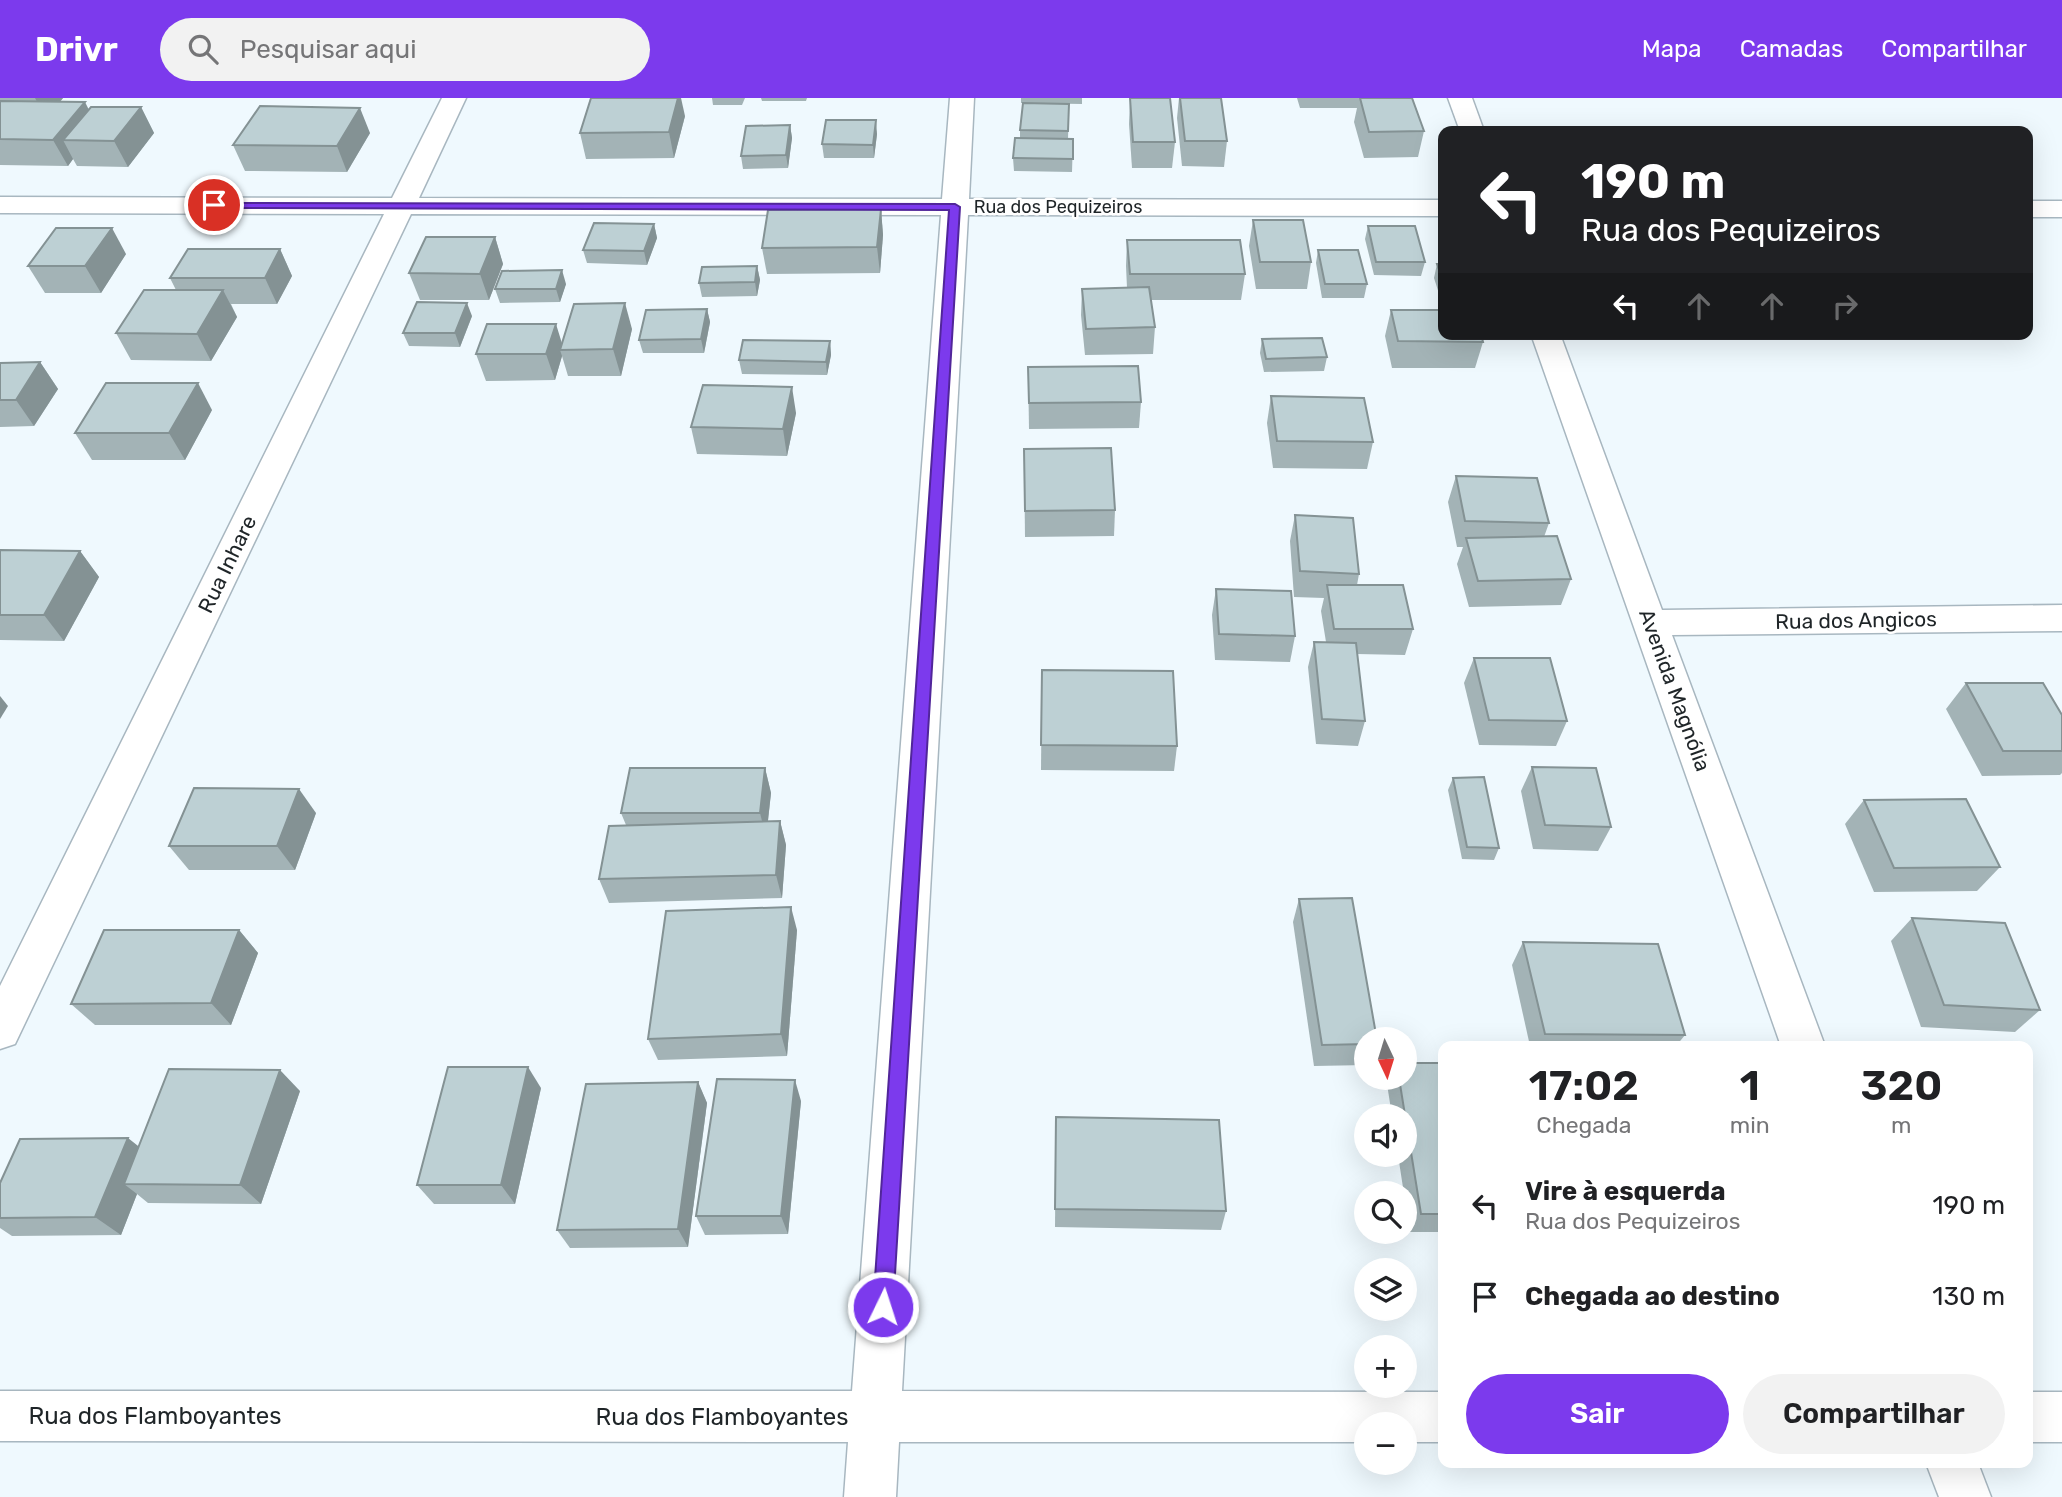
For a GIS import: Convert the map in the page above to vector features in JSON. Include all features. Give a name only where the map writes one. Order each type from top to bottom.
[{"type":"street","name":"Rua Inhare","points":[[0,1030],[454,98]]},
{"type":"street","points":[[870,1497],[962,98]]},
{"type":"street","points":[[1460,98],[1470,126]]},
{"type":"street","name":"Rua dos Pequizeiros","points":[[0,205],[1438,208]]},
{"type":"street","points":[[2033,209],[2062,209]]},
{"type":"street","name":"Avenida Magnólia","points":[[1547,340],[1801,1041]]},
{"type":"street","name":"Rua dos Angicos","points":[[1651,623],[2062,618]]},
{"type":"street","name":"Rua dos Flamboyantes","points":[[0,1416],[1438,1417]]},
{"type":"street","points":[[2033,1417],[2062,1417]]},
{"type":"street","points":[[1954,1468],[1965,1497]]},
{"type":"building","points":[[591,98],[678,98],[669,132],[580,133]]},
{"type":"building","points":[[1130,98],[1170,98],[1175,142],[1133,142]]},
{"type":"building","points":[[1180,98],[1221,98],[1227,141],[1185,141]]},
{"type":"building","points":[[1360,98],[1412,98],[1424,131],[1369,132]]},
{"type":"building","points":[[0,101],[85,102],[53,140],[0,139]]},
{"type":"building","points":[[1023,103],[1069,104],[1068,131],[1020,130]]},
{"type":"building","points":[[260,106],[360,108],[337,146],[233,145]]},
{"type":"building","points":[[91,107],[141,107],[114,141],[63,140]]},
{"type":"building","points":[[826,120],[876,120],[873,145],[822,144]]},
{"type":"building","points":[[790,125],[786,155],[741,156],[746,126]]},
{"type":"building","points":[[1015,138],[1073,139],[1073,159],[1013,158]]},
{"type":"building","points":[[881,209],[877,247],[762,248],[768,210]]},
{"type":"building","points":[[1253,220],[1303,220],[1311,262],[1260,262]]},
{"type":"building","points":[[594,223],[654,224],[644,251],[583,250]]},
{"type":"building","points":[[1368,226],[1415,226],[1425,262],[1376,262]]},
{"type":"building","points":[[56,228],[112,228],[85,266],[28,266]]},
{"type":"building","points":[[426,237],[495,237],[480,274],[409,273]]},
{"type":"building","points":[[1127,240],[1240,240],[1245,274],[1130,274]]},
{"type":"building","points":[[188,249],[280,249],[265,278],[170,278]]},
{"type":"building","points":[[1318,250],[1358,250],[1367,284],[1325,284]]},
{"type":"building","points":[[757,266],[755,282],[699,283],[702,267]]},
{"type":"building","points":[[562,270],[556,289],[495,289],[502,271]]},
{"type":"building","points":[[1149,287],[1155,327],[1086,329],[1082,289]]},
{"type":"building","points":[[144,290],[223,290],[197,334],[116,333]]},
{"type":"building","points":[[417,302],[467,303],[455,333],[403,333]]},
{"type":"building","points":[[625,303],[613,349],[560,350],[574,304]]},
{"type":"building","points":[[707,309],[701,339],[639,340],[646,310]]},
{"type":"building","points":[[1391,310],[1438,310],[1438,340],[1483,342],[1398,341]]},
{"type":"building","points":[[487,324],[556,324],[546,354],[476,354]]},
{"type":"building","points":[[1322,338],[1327,357],[1266,359],[1262,339]]},
{"type":"building","points":[[743,340],[830,341],[826,362],[739,360]]},
{"type":"building","points":[[40,362],[16,400],[0,400],[0,363]]},
{"type":"building","points":[[1138,366],[1141,402],[1029,403],[1028,367]]},
{"type":"building","points":[[106,383],[198,383],[169,433],[75,433]]},
{"type":"building","points":[[703,385],[792,387],[783,429],[691,427]]},
{"type":"building","points":[[1271,396],[1364,398],[1373,442],[1277,441]]},
{"type":"building","points":[[1111,448],[1115,510],[1025,511],[1024,449]]},
{"type":"building","points":[[1456,476],[1537,478],[1549,523],[1465,521]]},
{"type":"building","points":[[1295,515],[1353,518],[1359,574],[1300,571]]},
{"type":"building","points":[[1557,536],[1571,579],[1478,581],[1466,538]]},
{"type":"building","points":[[0,550],[80,551],[44,615],[0,615]]},
{"type":"building","points":[[1327,585],[1403,585],[1413,629],[1334,629]]},
{"type":"building","points":[[1216,589],[1291,591],[1295,636],[1219,634]]},
{"type":"building","points":[[1314,642],[1356,643],[1365,721],[1322,719]]},
{"type":"building","points":[[1474,658],[1550,658],[1567,721],[1489,720]]},
{"type":"building","points":[[1042,670],[1173,671],[1177,746],[1041,745]]},
{"type":"building","points":[[1966,683],[2043,683],[2062,715],[2062,751],[2003,751]]},
{"type":"building","points":[[1532,767],[1596,768],[1611,827],[1545,825]]},
{"type":"building","points":[[630,768],[765,768],[760,813],[621,813]]},
{"type":"building","points":[[1484,777],[1499,848],[1467,847],[1453,778]]},
{"type":"building","points":[[194,788],[299,789],[277,846],[169,846]]},
{"type":"building","points":[[1966,799],[2000,867],[1894,868],[1864,800]]},
{"type":"building","points":[[780,821],[776,875],[599,879],[609,826]]},
{"type":"building","points":[[1352,898],[1375,1027],[1354,1027],[1354,1044],[1322,1045],[1299,899]]},
{"type":"building","points":[[791,907],[781,1034],[648,1039],[666,911]]},
{"type":"building","points":[[1912,918],[2005,923],[2040,1010],[1944,1005]]},
{"type":"building","points":[[104,930],[239,930],[211,1003],[71,1004]]},
{"type":"building","points":[[1523,942],[1658,944],[1685,1035],[1545,1034]]},
{"type":"building","points":[[1418,1063],[1438,1063],[1438,1214],[1421,1214],[1413,1167],[1417,1167],[1417,1104],[1403,1104],[1401,1090],[1418,1090]]},
{"type":"building","points":[[448,1067],[528,1067],[501,1185],[417,1185]]},
{"type":"building","points":[[169,1069],[280,1070],[240,1185],[124,1184]]},
{"type":"building","points":[[717,1079],[795,1080],[781,1216],[696,1216]]},
{"type":"building","points":[[698,1082],[678,1229],[557,1230],[586,1084]]},
{"type":"building","points":[[1056,1117],[1219,1120],[1226,1211],[1055,1209]]},
{"type":"building","points":[[128,1138],[95,1217],[0,1218],[0,1183],[20,1139]]},
{"type":"route","points":[[214,205],[955,207],[883,1307]]}]
